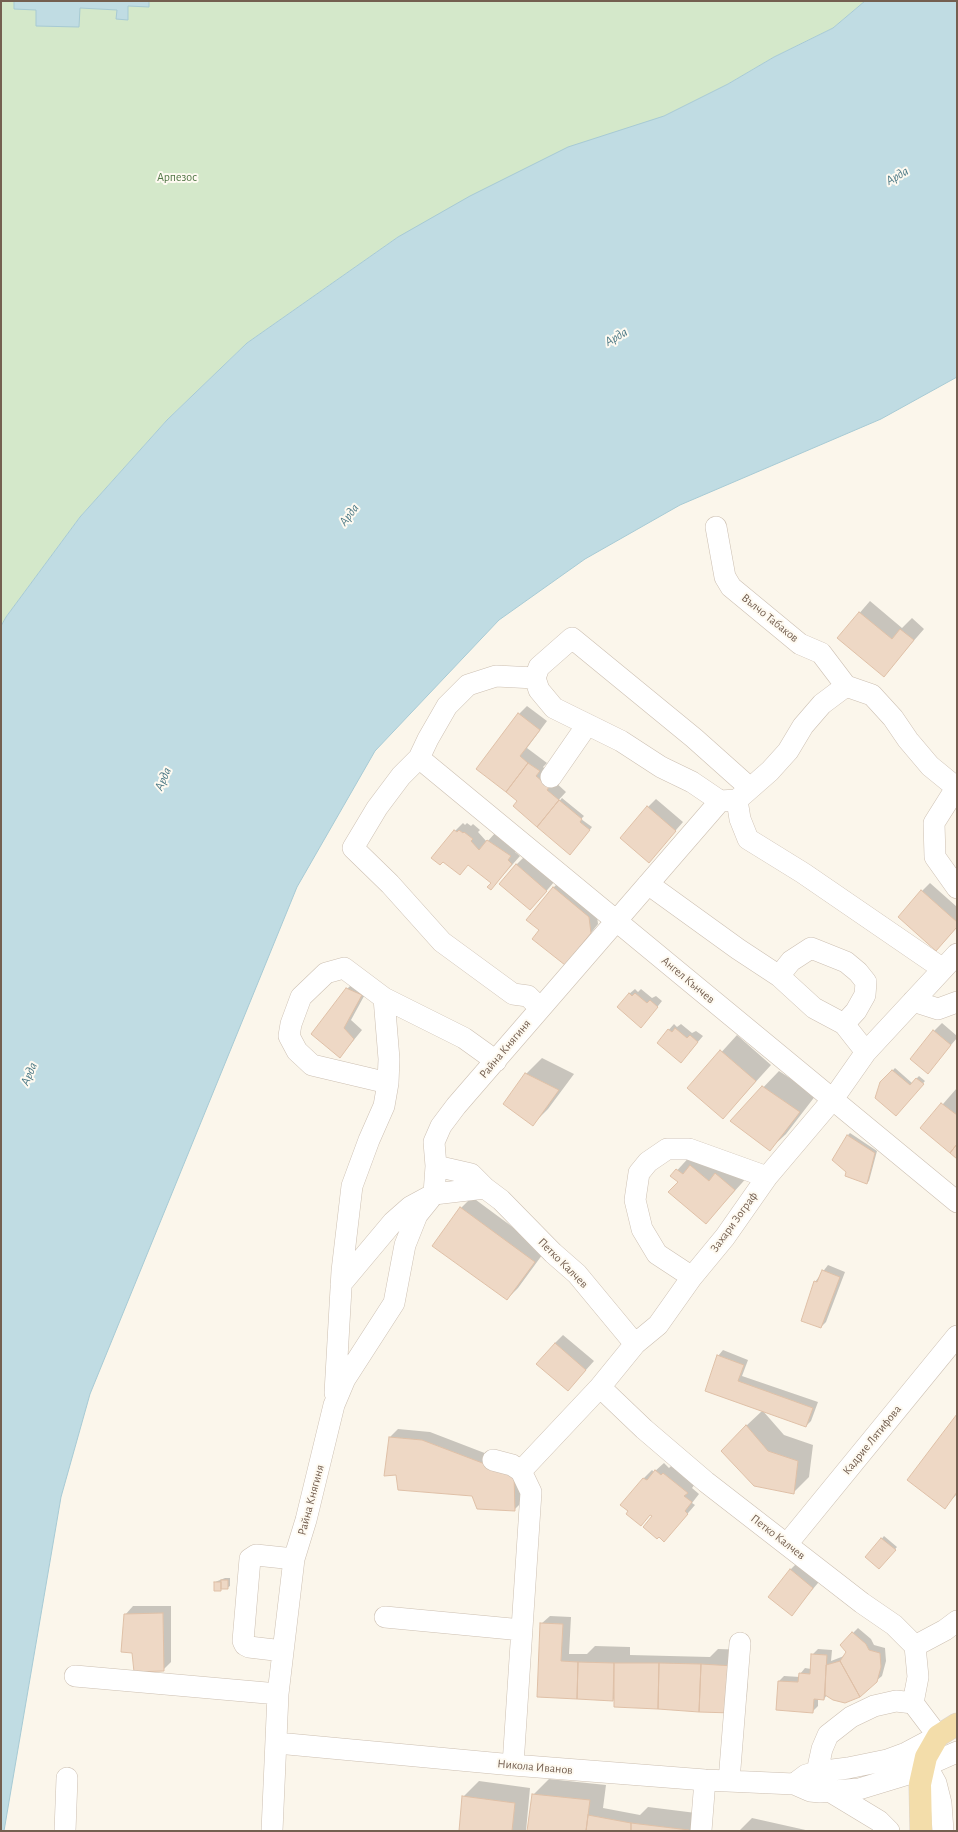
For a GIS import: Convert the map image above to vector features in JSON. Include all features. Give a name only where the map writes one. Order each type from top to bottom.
[{"type":"main road","points":[[921,1831],[920,1796],[923,1768],[926,1757],[938,1736],[957,1724]]},
{"type":"street","name":"Вълчо Табаков","points":[[716,527],[725,577],[731,587],[800,644],[821,654],[846,686]]},
{"type":"street","points":[[736,796],[692,782],[661,767],[621,741],[554,708],[539,690],[535,678],[539,667],[572,638],[694,738],[736,796],[740,819],[748,839],[803,873],[943,969]]},
{"type":"street","points":[[535,678],[496,676],[468,685],[447,706],[428,739],[420,758],[401,776],[377,808],[353,848],[390,884],[442,942],[514,994],[528,996],[540,1008]]},
{"type":"street","points":[[846,686],[872,695],[893,718],[908,740],[930,766],[956,788],[934,823],[935,856],[957,888]]},
{"type":"street","name":"Райна Княгиня","points":[[272,1831],[278,1694],[294,1559],[306,1520],[334,1405],[345,1379],[394,1303],[405,1244],[417,1215],[434,1194],[436,1166],[434,1142],[441,1126],[456,1106],[648,884],[736,796],[770,771],[788,751],[804,726],[822,704],[846,686]]},
{"type":"street","points":[[551,777],[587,725]]},
{"type":"street","name":"Ангел Кънчев","points":[[420,758],[957,1202]]},
{"type":"street","points":[[648,884],[738,949],[779,976],[814,1008],[844,1024],[866,1052]]},
{"type":"street","points":[[779,976],[791,961],[812,948],[846,962],[858,972],[866,982],[865,995],[856,1011],[844,1024]]},
{"type":"street","name":"Захари Зограф","points":[[521,1471],[600,1387],[635,1344],[658,1325],[692,1277],[725,1237],[767,1177],[832,1099],[866,1052],[957,954]]},
{"type":"street","points":[[388,1083],[312,1065],[296,1051],[289,1036],[291,1024],[302,997],[326,973],[344,968],[384,998],[464,1038],[496,1061]]},
{"type":"street","points":[[334,1405],[341,1284],[352,1186],[369,1140],[384,1106],[388,1083],[389,1059],[384,998]]},
{"type":"street","points":[[913,1001],[938,1009],[957,1002]]},
{"type":"street","points":[[692,1277],[657,1254],[642,1229],[635,1200],[639,1173],[648,1162],[667,1149],[689,1149],[767,1177]]},
{"type":"street","name":"Петко Калчев","points":[[436,1166],[471,1174],[485,1188],[501,1200],[553,1253],[577,1274],[635,1344]]},
{"type":"street","points":[[341,1284],[393,1222],[410,1207],[434,1194],[485,1188]]},
{"type":"street","name":"Кадрие Лятифова","points":[[787,1544],[957,1336]]},
{"type":"street","name":"Петко Калчев","points":[[600,1387],[644,1429],[706,1482],[862,1603],[894,1625],[915,1646]]},
{"type":"street","points":[[493,1460],[512,1465],[521,1471],[531,1492],[513,1765]]},
{"type":"street","points":[[283,1651],[249,1647],[243,1641],[250,1559],[256,1555],[294,1559]]},
{"type":"street","points":[[385,1617],[522,1630]]},
{"type":"street","points":[[913,1703],[918,1677],[915,1646],[946,1630],[957,1622]]},
{"type":"street","points":[[729,1781],[740,1643]]},
{"type":"street","points":[[75,1676],[278,1694]]},
{"type":"street","points":[[794,1784],[806,1775],[817,1772],[848,1768],[887,1760],[938,1736],[913,1703],[896,1701],[874,1706],[851,1717],[828,1736],[822,1749],[817,1772]]},
{"type":"street","name":"Никола Иванов","points":[[277,1743],[513,1765],[705,1780],[794,1784],[810,1791],[831,1792],[858,1789],[905,1775],[957,1752]]},
{"type":"street","points":[[906,1752],[931,1774],[936,1783],[941,1804],[943,1831]]},
{"type":"street","points":[[65,1831],[67,1778]]},
{"type":"street","points":[[702,1831],[705,1780]]},
{"type":"street","points":[[831,1792],[879,1822],[889,1831]]},
{"type":"green space","name":"Арпезос","points":[[1,1],[865,1],[833,28],[774,57],[728,84],[664,116],[398,237],[247,343],[167,420],[80,517],[6,617],[1,626]]},
{"type":"water","points":[[14,1],[149,1],[149,7],[128,6],[128,20],[116,19],[117,10],[80,8],[79,27],[36,26],[36,10],[14,9]]},
{"type":"water","name":"Арда","points":[[865,1],[957,1],[957,377],[881,419],[680,505],[585,559],[499,620],[375,751],[297,887],[90,1394],[61,1497],[4,1831],[1,1831],[1,626],[6,617],[80,517],[167,420],[247,343],[398,237],[470,196],[568,147],[664,116],[728,84],[774,57],[833,28]]},
{"type":"building","points":[[859,612],[892,639],[900,629],[914,640],[884,677],[837,638]]},
{"type":"building","points":[[518,713],[540,730],[520,756],[528,763],[506,792],[476,769]]},
{"type":"building","points":[[528,763],[540,771],[536,776],[549,787],[547,790],[559,800],[537,827],[513,806],[517,801],[506,792]]},
{"type":"building","points":[[559,800],[582,819],[580,822],[590,830],[570,855],[537,827]]},
{"type":"building","points":[[647,806],[676,831],[649,863],[620,838]]},
{"type":"building","points":[[454,830],[457,832],[459,830],[463,833],[464,832],[473,839],[471,841],[479,850],[487,840],[511,856],[508,860],[512,864],[491,890],[487,887],[491,883],[468,865],[460,875],[443,862],[440,865],[431,858]]},
{"type":"building","points":[[516,864],[547,891],[530,910],[499,884]]},
{"type":"building","points":[[553,887],[589,917],[591,933],[565,965],[532,939],[539,930],[526,920]]},
{"type":"building","points":[[921,890],[957,922],[957,927],[936,951],[898,917]]},
{"type":"building","points":[[346,988],[362,995],[344,1028],[354,1039],[340,1058],[311,1034]]},
{"type":"building","points":[[629,993],[632,996],[635,993],[647,1003],[650,1000],[658,1007],[641,1028],[617,1007]]},
{"type":"building","points":[[675,1028],[687,1038],[690,1035],[698,1042],[681,1063],[657,1043],[668,1029],[672,1032]]},
{"type":"building","points":[[933,1030],[951,1045],[928,1074],[910,1059]]},
{"type":"building","points":[[720,1050],[756,1081],[723,1119],[687,1088]]},
{"type":"building","points":[[892,1070],[910,1085],[916,1078],[924,1084],[896,1116],[875,1098],[880,1082]]},
{"type":"building","points":[[525,1073],[559,1090],[533,1126],[503,1104]]},
{"type":"building","points":[[762,1086],[800,1112],[770,1151],[730,1121]]},
{"type":"building","points":[[941,1103],[957,1115],[957,1144],[950,1153],[920,1128]]},
{"type":"building","points":[[847,1135],[875,1153],[867,1184],[845,1176],[846,1172],[832,1160]]},
{"type":"building","points":[[957,1144],[957,1159],[950,1153]]},
{"type":"building","points":[[690,1165],[709,1181],[715,1173],[735,1190],[706,1224],[668,1192],[678,1182],[670,1176],[676,1169],[683,1174]]},
{"type":"building","points":[[460,1207],[535,1262],[507,1300],[432,1246]]},
{"type":"building","points":[[822,1270],[840,1277],[821,1328],[801,1321],[814,1281],[817,1282]]},
{"type":"building","points":[[555,1343],[586,1370],[568,1391],[536,1364]]},
{"type":"building","points":[[717,1355],[744,1365],[738,1381],[813,1408],[806,1427],[705,1391]]},
{"type":"building","points":[[957,1414],[957,1492],[945,1509],[907,1480]]},
{"type":"building","points":[[746,1425],[768,1451],[798,1461],[794,1494],[754,1486],[721,1451]]},
{"type":"building","points":[[389,1437],[422,1440],[514,1475],[515,1511],[477,1509],[472,1496],[398,1490],[396,1475],[384,1476]]},
{"type":"building","points":[[655,1470],[661,1475],[663,1473],[688,1493],[684,1496],[692,1502],[685,1511],[688,1514],[664,1542],[659,1537],[657,1539],[643,1527],[652,1516],[650,1515],[641,1526],[626,1514],[628,1511],[620,1505],[643,1478],[647,1480]]},
{"type":"building","points":[[881,1538],[896,1550],[879,1569],[865,1557]]},
{"type":"building","points":[[790,1569],[813,1588],[792,1616],[768,1597]]},
{"type":"building","points":[[221,1580],[228,1580],[228,1589],[221,1589]]},
{"type":"building","points":[[214,1582],[221,1582],[221,1591],[214,1591]]},
{"type":"building","points":[[163,1613],[164,1671],[134,1672],[132,1653],[121,1652],[124,1614]]},
{"type":"building","points":[[540,1623],[563,1624],[561,1661],[578,1662],[577,1699],[537,1697]]},
{"type":"building","points":[[852,1632],[866,1644],[869,1650],[880,1653],[881,1667],[877,1682],[860,1697],[840,1661],[846,1652],[840,1645]]},
{"type":"building","points":[[811,1654],[827,1655],[824,1700],[814,1699],[813,1713],[776,1710],[778,1681],[798,1682],[799,1673],[810,1674]]},
{"type":"building","points":[[840,1661],[860,1697],[845,1703],[833,1700],[825,1695],[826,1665]]},
{"type":"building","points":[[578,1662],[614,1663],[613,1701],[577,1699]]},
{"type":"building","points":[[614,1663],[659,1663],[658,1709],[614,1707]]},
{"type":"building","points":[[659,1663],[701,1664],[699,1712],[658,1709]]},
{"type":"building","points":[[701,1664],[734,1666],[732,1713],[699,1712]]},
{"type":"building","points":[[532,1794],[590,1800],[586,1831],[527,1831]]},
{"type":"building","points":[[462,1796],[515,1803],[512,1831],[459,1831]]},
{"type":"building","points":[[588,1815],[631,1823],[631,1831],[586,1831]]},
{"type":"building","points":[[631,1823],[689,1830],[689,1831],[631,1831]]}]
